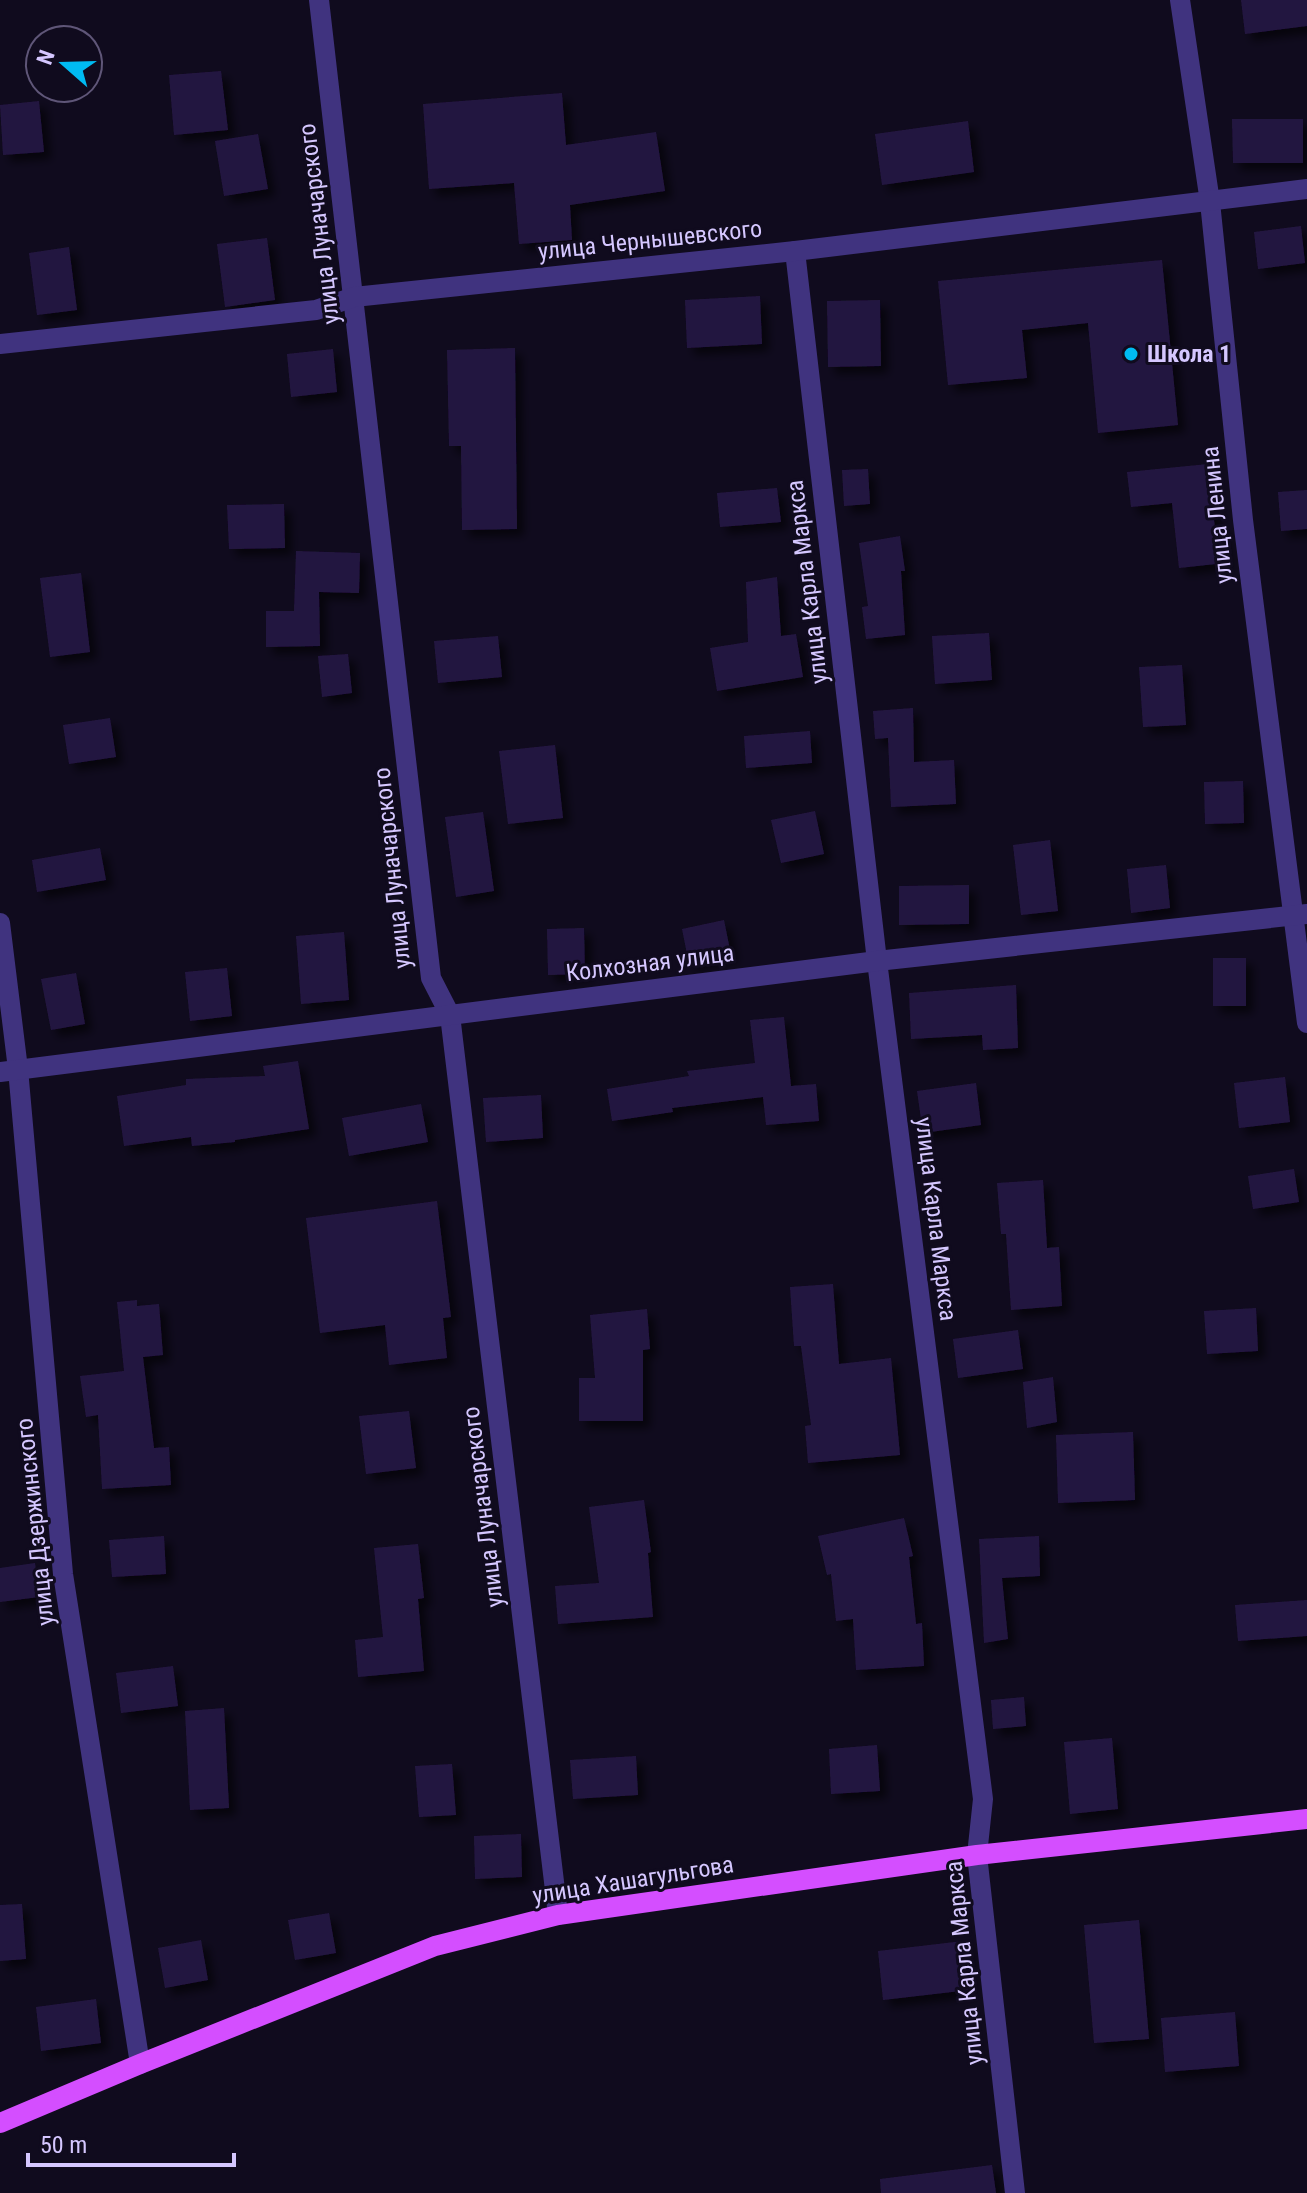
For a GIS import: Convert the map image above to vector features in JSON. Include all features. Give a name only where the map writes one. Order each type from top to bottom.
[{"type":"main road","name":"улица Хашагульгова","points":[[0,2123],[435,1946],[558,1915],[977,1855],[1307,1819]]},
{"type":"street","name":"улица Луначарского","points":[[319,0],[431,978],[450,1015],[558,1915]]},
{"type":"street","name":"улица Ленина","points":[[1180,0],[1210,202],[1243,520],[1299,915],[1307,1023]]},
{"type":"street","name":"улица Чернышевского","points":[[0,344],[316,310],[354,297],[795,251],[1307,189]]},
{"type":"street","name":"улица Карла Маркса","points":[[795,251],[877,961],[983,1799],[977,1855],[1015,2193]]},
{"type":"street","name":"Колхозная улица","points":[[9,1071],[877,961],[1299,915]]},
{"type":"street","name":"улица Дзержинского","points":[[0,923],[9,1071],[63,1574],[140,2064]]},
{"type":"building","points":[[1241,0],[1307,0],[1307,26],[1245,34]]},
{"type":"building","points":[[221,71],[228,130],[174,135],[169,75]]},
{"type":"building","points":[[562,93],[566,145],[656,132],[665,191],[570,205],[572,240],[519,244],[514,183],[429,189],[423,104]]},
{"type":"building","points":[[39,104],[44,152],[3,155],[0,105]]},
{"type":"building","points":[[1232,119],[1303,119],[1303,163],[1233,163]]},
{"type":"building","points":[[968,121],[974,172],[882,185],[875,134]]},
{"type":"building","points":[[258,134],[268,189],[224,196],[215,141]]},
{"type":"building","points":[[1301,226],[1305,263],[1258,269],[1254,232]]},
{"type":"building","points":[[267,238],[275,300],[225,307],[217,244]]},
{"type":"building","points":[[69,247],[77,310],[37,315],[29,253]]},
{"type":"building","name":"Школа 1","points":[[1162,260],[1178,425],[1098,433],[1088,323],[1022,330],[1027,378],[948,385],[938,281]]},
{"type":"building","points":[[760,296],[762,344],[687,348],[685,300]]},
{"type":"building","points":[[880,300],[881,366],[828,367],[827,301]]},
{"type":"building","points":[[515,348],[517,529],[462,530],[461,446],[449,446],[447,350]]},
{"type":"building","points":[[333,349],[337,392],[291,397],[287,354]]},
{"type":"building","points":[[1208,464],[1215,529],[1221,528],[1225,563],[1179,568],[1172,503],[1131,507],[1127,472]]},
{"type":"building","points":[[868,469],[870,504],[844,506],[842,470]]},
{"type":"building","points":[[777,488],[781,522],[720,527],[717,493]]},
{"type":"building","points":[[1307,490],[1307,529],[1281,531],[1278,492]]},
{"type":"building","points":[[284,504],[285,548],[229,549],[227,505]]},
{"type":"building","points":[[900,536],[905,571],[901,571],[905,635],[866,639],[862,607],[868,606],[859,543]]},
{"type":"building","points":[[296,551],[360,553],[359,593],[319,592],[320,646],[266,647],[266,611],[294,611]]},
{"type":"building","points":[[81,573],[90,652],[50,657],[40,578]]},
{"type":"building","points":[[777,577],[781,636],[796,634],[803,677],[717,691],[710,648],[748,642],[746,582]]},
{"type":"building","points":[[989,633],[992,680],[935,684],[932,636]]},
{"type":"building","points":[[498,636],[502,677],[438,683],[434,641]]},
{"type":"building","points":[[348,654],[352,693],[322,697],[318,656]]},
{"type":"building","points":[[1182,665],[1186,725],[1143,727],[1139,667]]},
{"type":"building","points":[[913,708],[914,762],[954,760],[956,804],[891,807],[888,738],[875,739],[873,711]]},
{"type":"building","points":[[110,718],[116,757],[69,764],[63,725]]},
{"type":"building","points":[[810,731],[812,763],[746,768],[744,736]]},
{"type":"building","points":[[555,745],[563,818],[508,824],[499,751]]},
{"type":"building","points":[[1243,781],[1244,823],[1205,824],[1204,782]]},
{"type":"building","points":[[815,811],[824,854],[781,863],[771,820]]},
{"type":"building","points":[[483,812],[494,891],[456,897],[445,817]]},
{"type":"building","points":[[1050,840],[1058,911],[1021,915],[1013,845]]},
{"type":"building","points":[[100,848],[106,880],[37,892],[32,860]]},
{"type":"building","points":[[1166,865],[1170,908],[1131,913],[1127,869]]},
{"type":"building","points":[[969,885],[969,924],[899,925],[899,886]]},
{"type":"building","points":[[724,920],[731,955],[689,964],[682,929]]},
{"type":"building","points":[[584,928],[585,974],[548,975],[547,929]]},
{"type":"building","points":[[344,932],[349,1000],[301,1004],[296,936]]},
{"type":"building","points":[[1213,958],[1246,958],[1246,1006],[1213,1006]]},
{"type":"building","points":[[227,968],[232,1016],[190,1021],[185,972]]},
{"type":"building","points":[[76,973],[85,1024],[51,1030],[41,979]]},
{"type":"building","points":[[1016,985],[1018,1048],[983,1050],[982,1035],[911,1039],[909,993]]},
{"type":"building","points":[[784,1017],[791,1086],[816,1084],[819,1121],[766,1125],[763,1097],[672,1108],[673,1112],[612,1121],[607,1089],[689,1076],[687,1071],[755,1063],[750,1020]]},
{"type":"building","points":[[298,1061],[309,1129],[192,1146],[191,1137],[124,1146],[117,1096],[186,1085],[186,1079],[265,1076],[263,1066]]},
{"type":"building","points":[[1285,1077],[1290,1122],[1239,1128],[1234,1083]]},
{"type":"building","points":[[976,1083],[981,1125],[923,1133],[917,1091]]},
{"type":"building","points":[[541,1095],[543,1138],[486,1142],[483,1098]]},
{"type":"building","points":[[421,1104],[428,1142],[349,1156],[342,1118]]},
{"type":"building","points":[[1294,1169],[1299,1202],[1253,1209],[1248,1176]]},
{"type":"building","points":[[1043,1180],[1047,1248],[1059,1247],[1062,1306],[1011,1310],[1006,1234],[1001,1234],[997,1183]]},
{"type":"building","points":[[437,1201],[451,1317],[443,1318],[447,1358],[389,1365],[385,1325],[320,1333],[306,1218]]},
{"type":"building","points":[[833,1284],[839,1364],[891,1358],[900,1455],[808,1463],[805,1426],[811,1425],[801,1346],[794,1346],[790,1287]]},
{"type":"building","points":[[137,1300],[137,1306],[159,1304],[163,1355],[143,1357],[154,1448],[169,1447],[171,1485],[102,1489],[98,1415],[86,1417],[80,1376],[124,1371],[117,1302]]},
{"type":"building","points":[[1256,1308],[1258,1351],[1207,1354],[1204,1311]]},
{"type":"building","points":[[647,1309],[650,1349],[643,1350],[643,1421],[579,1421],[579,1378],[595,1378],[590,1315]]},
{"type":"building","points":[[1018,1330],[1023,1369],[958,1378],[953,1339]]},
{"type":"building","points":[[1053,1377],[1057,1422],[1027,1428],[1023,1382]]},
{"type":"building","points":[[409,1411],[416,1468],[366,1474],[359,1416]]},
{"type":"building","points":[[1133,1432],[1135,1500],[1058,1503],[1056,1435]]},
{"type":"building","points":[[644,1500],[651,1552],[648,1553],[653,1617],[558,1624],[555,1586],[599,1583],[589,1507]]},
{"type":"building","points":[[904,1518],[913,1556],[909,1557],[916,1624],[922,1623],[924,1666],[856,1670],[853,1619],[836,1621],[831,1574],[827,1575],[818,1536]]},
{"type":"building","points":[[164,1536],[166,1574],[112,1577],[109,1540]]},
{"type":"building","points":[[1039,1536],[1040,1576],[1002,1578],[1008,1639],[984,1643],[979,1539]]},
{"type":"building","points":[[418,1544],[424,1598],[418,1599],[424,1671],[358,1677],[355,1640],[383,1637],[374,1548]]},
{"type":"building","points":[[35,1563],[39,1597],[0,1602],[0,1568]]},
{"type":"building","points":[[1307,1600],[1307,1636],[1238,1641],[1235,1605]]},
{"type":"building","points":[[173,1666],[178,1706],[121,1713],[116,1673]]},
{"type":"building","points":[[1024,1697],[1026,1726],[993,1729],[991,1700]]},
{"type":"building","points":[[224,1708],[229,1808],[190,1810],[185,1711]]},
{"type":"building","points":[[1112,1738],[1118,1809],[1070,1814],[1064,1742]]},
{"type":"building","points":[[877,1745],[880,1791],[831,1794],[829,1749]]},
{"type":"building","points":[[636,1756],[638,1795],[573,1799],[570,1760]]},
{"type":"building","points":[[452,1764],[456,1815],[419,1817],[415,1766]]},
{"type":"building","points":[[521,1834],[522,1877],[475,1879],[474,1836]]},
{"type":"building","points":[[22,1904],[26,1959],[0,1961],[0,1905]]},
{"type":"building","points":[[329,1913],[336,1953],[295,1960],[288,1920]]},
{"type":"building","points":[[1139,1920],[1149,2039],[1094,2043],[1084,1925]]},
{"type":"building","points":[[201,1940],[208,1980],[165,1988],[158,1948]]},
{"type":"building","points":[[963,1941],[969,1990],[883,2000],[878,1951]]},
{"type":"building","points":[[96,1999],[101,2043],[41,2051],[36,2007]]},
{"type":"building","points":[[1235,2012],[1239,2066],[1165,2072],[1161,2018]]},
{"type":"building","points":[[992,2165],[996,2193],[881,2193],[880,2179]]},
{"type":"place","name":"Школа 1","points":[[1131,354]]}]
